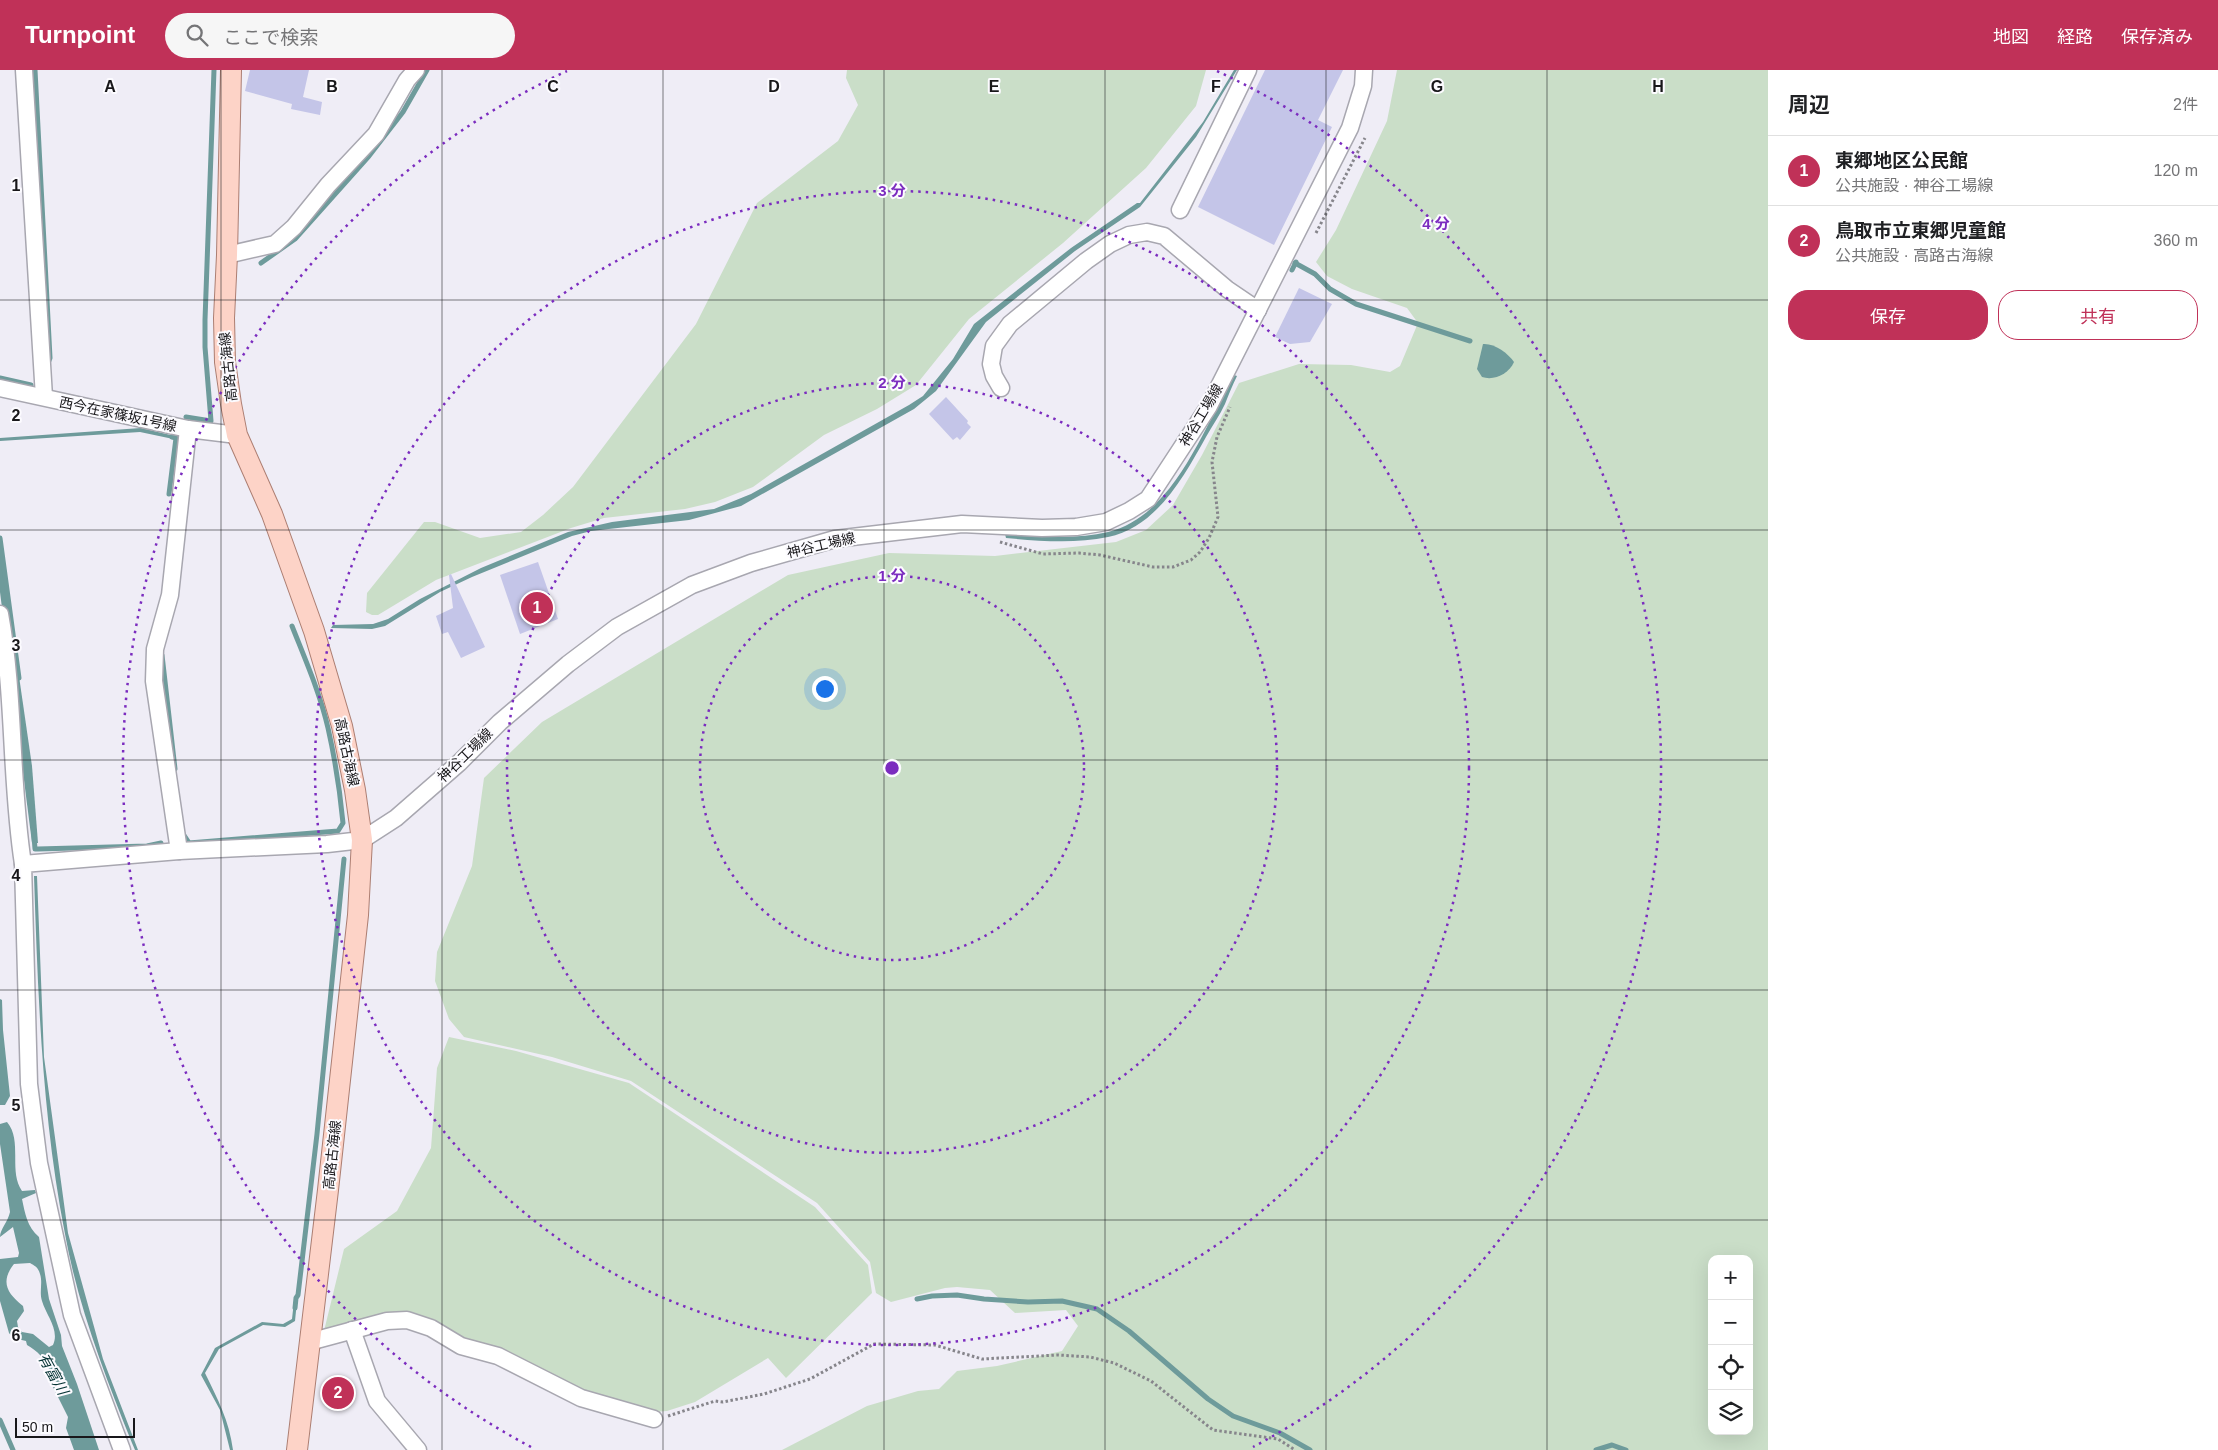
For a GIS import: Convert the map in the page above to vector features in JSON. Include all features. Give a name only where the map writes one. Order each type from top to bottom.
[{"type":"main road","name":"高路古海線","points":[[231,70],[224,318],[225,362],[237,435],[272,514],[314,631],[342,726],[355,790],[362,840],[356,925],[329,1180],[296,1450]]},
{"type":"street","points":[[24,70],[44,397]]},
{"type":"street","points":[[227,255],[275,244],[294,227],[328,185],[376,134],[407,80],[416,70]]},
{"type":"street","points":[[1180,210],[1248,70]]},
{"type":"street","name":"神谷工場線","points":[[362,840],[396,818],[458,763],[500,722],[568,664],[617,627],[692,585],[751,563],[835,539],[962,524],[1076,527],[1106,522],[1148,499],[1209,406],[1289,251],[1350,128],[1363,86],[1364,70]]},
{"type":"street","points":[[1001,388],[994,376],[991,364],[994,346],[1010,324],[1086,261],[1110,244],[1129,235],[1147,232],[1164,236],[1227,289],[1258,310]]},
{"type":"street","name":"西今在家篠坂1号線","points":[[0,388],[188,429],[237,435]]},
{"type":"street","points":[[179,851],[154,681],[155,648],[170,595],[188,429]]},
{"type":"street","points":[[0,614],[12,723],[19,841],[23,864],[29,1084],[39,1163],[72,1315],[122,1450]]},
{"type":"street","points":[[23,864],[179,851],[327,844],[362,840]]},
{"type":"street","points":[[310,1342],[387,1321],[407,1320],[431,1328],[460,1346],[498,1356],[581,1398],[654,1419]]},
{"type":"street","points":[[352,1330],[377,1401],[418,1450]]},
{"type":"path","points":[[996,526],[997,541],[1043,554],[1100,556],[1165,568],[1182,565],[1200,552],[1216,525],[1218,517],[1212,462],[1216,437],[1230,407]]},
{"type":"path","points":[[654,1419],[682,1414],[715,1401],[723,1402],[764,1394],[810,1379],[874,1344],[934,1345],[982,1359],[1058,1355],[1090,1356],[1114,1363],[1151,1381],[1213,1430],[1278,1439],[1295,1450]]},
{"type":"shaded area","points":[[847,70],[1206,70],[1196,106],[1146,168],[1063,243],[969,319],[916,385],[877,409],[824,435],[753,487],[715,502],[685,509],[604,518],[571,528],[436,580],[378,615],[366,612],[367,593],[424,522],[435,522],[480,538],[521,532],[543,515],[573,487],[696,324],[757,203],[838,141],[858,105],[846,78]]},
{"type":"shaded area","points":[[1397,70],[1768,70],[1768,1450],[782,1450],[867,1406],[918,1391],[939,1389],[957,1371],[997,1366],[1062,1351],[1078,1326],[1066,1310],[1015,1313],[990,1290],[957,1287],[945,1288],[891,1302],[876,1293],[870,1262],[817,1203],[631,1081],[552,1057],[464,1037],[449,1019],[435,981],[437,952],[472,866],[484,778],[542,722],[788,575],[889,553],[995,556],[1116,542],[1146,530],[1173,505],[1202,455],[1239,383],[1299,364],[1351,365],[1390,372],[1400,366],[1418,323],[1407,308],[1352,289],[1327,276],[1316,262],[1336,230],[1387,121]]},
{"type":"shaded area","points":[[449,1037],[516,1051],[629,1083],[815,1207],[868,1265],[872,1293],[786,1378],[768,1358],[695,1402],[667,1411],[653,1412],[622,1408],[462,1342],[426,1319],[324,1331],[344,1249],[397,1211],[431,1148],[437,1068]]},
{"type":"water","points":[[1234,70],[1237,70],[1196,137],[1140,207],[1075,251],[986,322],[936,391],[914,409],[741,506],[689,520],[591,531],[572,536],[440,592],[385,626],[372,629],[331,628],[333,625],[373,624],[388,619],[420,599],[481,568],[568,532],[612,522],[714,509],[751,494],[909,405],[923,396],[953,359],[974,324],[1071,248],[1137,203],[1140,203],[1203,122]]},
{"type":"water","points":[[1483,344],[1496,347],[1508,355],[1514,362],[1509,370],[1501,376],[1482,377],[1477,369]]},
{"type":"water","points":[[1234,375],[1237,376],[1223,408],[1188,468],[1167,498],[1141,523],[1108,537],[1083,541],[1006,538],[1005,534],[1057,537],[1083,536],[1108,532],[1131,523],[1151,508],[1169,489],[1198,443]]},
{"type":"water","points":[[141,428],[179,437],[178,440],[140,432],[0,441],[0,438]]},
{"type":"water","points":[[0,545],[32,766],[38,843],[32,843],[0,592]]},
{"type":"water","points":[[34,876],[37,876],[44,1057],[68,1233],[103,1359],[138,1450],[135,1450],[132,1443],[93,1340],[77,1288],[57,1190],[42,1056]]},
{"type":"water","points":[[0,999],[2,1000],[10,1096],[5,1105],[0,1105]]},
{"type":"water","name":"有富川","points":[[7,1122],[12,1130],[16,1174],[22,1191],[35,1190],[36,1193],[22,1199],[24,1209],[29,1224],[39,1237],[49,1299],[61,1335],[62,1346],[99,1450],[74,1450],[66,1428],[68,1417],[47,1375],[49,1369],[45,1361],[27,1345],[26,1341],[13,1338],[9,1333],[0,1301],[0,1259],[18,1257],[19,1253],[13,1227],[0,1237],[10,1212],[0,1144],[0,1124]],"holes":[[[30,1263],[36,1267],[41,1277],[42,1301],[54,1328],[55,1339],[53,1345],[49,1347],[33,1334],[22,1332],[18,1327],[17,1321],[24,1311],[23,1306],[9,1292],[7,1287],[7,1276],[14,1264]]]},
{"type":"water","points":[[294,1301],[297,1301],[295,1321],[285,1327],[263,1325],[219,1349],[205,1373],[226,1420],[233,1450],[230,1450],[220,1410],[201,1375],[215,1348],[262,1322],[283,1324],[292,1319]]},
{"type":"building","points":[[250,70],[309,70],[303,97],[322,102],[320,115],[291,109],[292,104],[245,91]]},
{"type":"building","points":[[1265,70],[1343,70],[1318,120],[1332,127],[1274,245],[1198,207]]},
{"type":"building","points":[[1299,288],[1332,304],[1310,342],[1290,344],[1275,337]]},
{"type":"building","points":[[946,397],[968,421],[967,423],[971,427],[960,440],[957,437],[953,440],[929,414]]},
{"type":"building","points":[[538,562],[558,619],[520,634],[500,575]]},
{"type":"building","points":[[451,574],[485,647],[461,658],[448,632],[442,634],[436,616],[453,608],[449,575]]},
{"type":"waterway","points":[[35,70],[50,358],[48,363]]},
{"type":"waterway","points":[[186,417],[211,421],[205,347],[205,320],[214,70]]},
{"type":"waterway","points":[[261,263],[295,239],[369,156],[403,112],[427,70]]},
{"type":"waterway","points":[[1292,270],[1296,262]]},
{"type":"waterway","points":[[1295,263],[1315,274],[1330,289],[1356,304],[1470,341]]},
{"type":"waterway","points":[[0,378],[31,385]]},
{"type":"waterway","points":[[169,494],[176,438],[172,437]]},
{"type":"waterway","points":[[0,538],[19,678]]},
{"type":"waterway","points":[[183,834],[189,843],[338,831],[343,823],[339,787],[325,715],[292,626]]},
{"type":"waterway","points":[[162,655],[175,769]]},
{"type":"waterway","points":[[34,836],[35,849],[147,846],[161,843]]},
{"type":"waterway","points":[[295,1308],[317,1134],[344,859]]},
{"type":"waterway","points":[[917,1299],[957,1295],[1028,1302],[1062,1301],[1097,1309],[1129,1331],[1208,1399],[1233,1416],[1280,1433],[1310,1450]]},
{"type":"waterway","points":[[0,1420],[13,1450]]},
{"type":"waterway","points":[[1596,1450],[1612,1445],[1626,1450]]},
{"type":"place","name":"東郷地区公民館","points":[[537,608]]},
{"type":"place","name":"鳥取市立東郷児童館","points":[[338,1393]]}]
